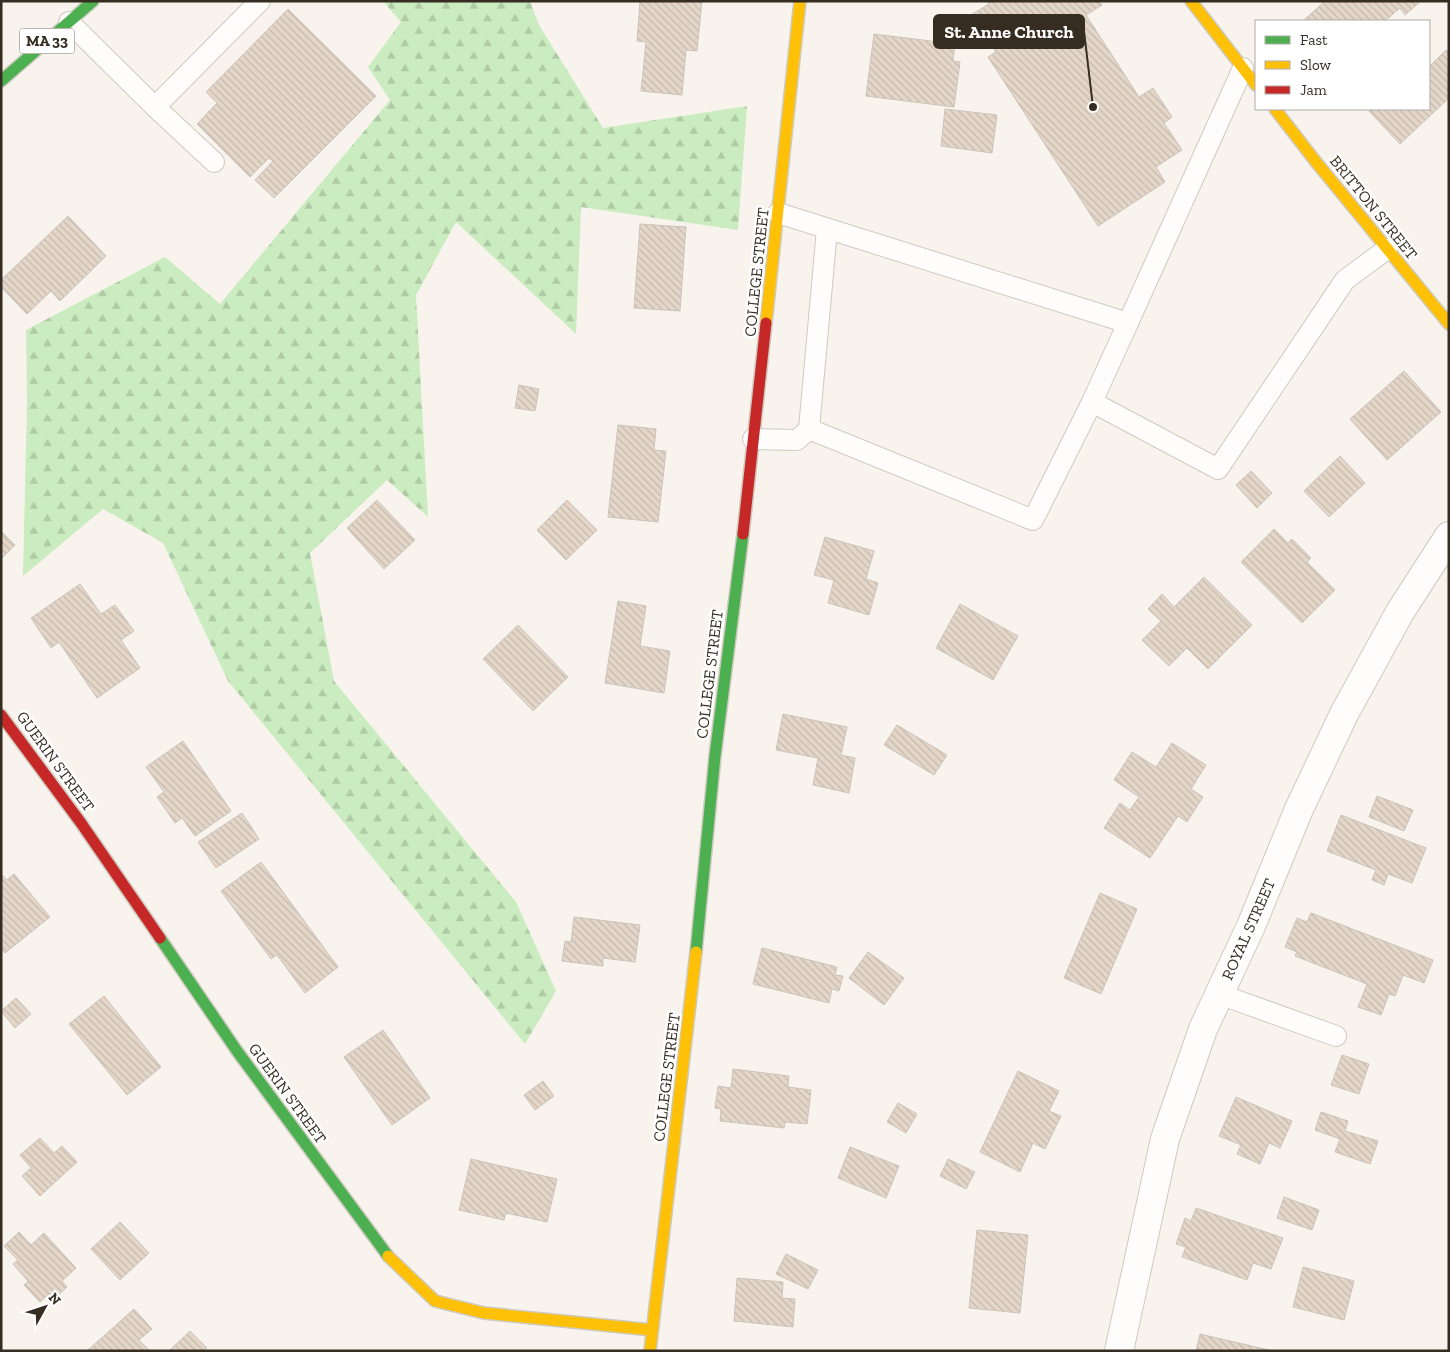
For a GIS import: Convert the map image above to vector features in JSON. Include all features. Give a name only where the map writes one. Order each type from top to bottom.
[{"type":"street","name":"MA 33","points":[[1,81],[93,1]]},
{"type":"street","name":"COLLEGE STREET","points":[[650,1351],[692,998],[715,756],[753,439],[800,1]]},
{"type":"street","points":[[1191,1],[1255,84]]},
{"type":"street","name":"BRITTON STREET","points":[[1276,110],[1449,324]]},
{"type":"street","name":"ROYAL STREET","points":[[1119,1351],[1165,1139],[1203,1029],[1251,926],[1299,809],[1344,714],[1400,612],[1449,536]]},
{"type":"street","name":"GUERIN STREET","points":[[1,715],[82,823],[237,1051],[390,1259],[436,1301],[484,1313],[652,1330]]},
{"type":"lane","points":[[156,107],[260,1]]},
{"type":"lane","points":[[69,22],[214,162]]},
{"type":"lane","points":[[809,429],[1033,520],[1092,402],[1243,68]]},
{"type":"lane","points":[[778,213],[1128,323]]},
{"type":"lane","points":[[753,439],[797,440],[809,429],[827,229]]},
{"type":"lane","points":[[1092,402],[1218,469],[1345,280],[1387,249]]},
{"type":"lane","points":[[1219,994],[1336,1036]]},
{"type":"green space","points":[[383,1],[530,1],[539,25],[603,128],[747,106],[738,230],[581,207],[576,334],[456,222],[416,295],[428,517],[387,480],[310,553],[334,681],[516,902],[556,991],[525,1044],[228,681],[163,543],[103,509],[23,576],[27,400],[26,330],[165,257],[220,304],[390,100],[368,67],[401,22]]},
{"type":"building","points":[[640,1],[702,1],[697,51],[686,50],[682,95],[641,91],[646,42],[637,41]]},
{"type":"building","points":[[987,1],[1099,1],[1102,5],[1086,15],[1139,97],[1153,88],[1172,117],[1164,123],[1182,150],[1156,167],[1165,182],[1098,226],[988,57],[996,52],[971,15],[989,4]]},
{"type":"building","points":[[1325,1],[1421,1],[1405,15],[1400,8],[1386,20],[1304,20]]},
{"type":"building","points":[[288,9],[376,96],[274,198],[255,180],[273,161],[269,158],[250,177],[197,124],[217,103],[206,92]]},
{"type":"building","points":[[874,34],[955,44],[953,61],[960,62],[954,107],[866,96]]},
{"type":"building","points":[[1446,50],[1449,52],[1449,98],[1400,144],[1369,111],[1430,110],[1430,66]]},
{"type":"building","points":[[945,109],[997,115],[992,153],[941,146]]},
{"type":"building","points":[[68,216],[106,256],[60,301],[51,291],[27,314],[1,287],[1,280]]},
{"type":"building","points":[[640,224],[686,227],[680,311],[634,308]]},
{"type":"building","points":[[1404,371],[1441,412],[1387,460],[1350,419]]},
{"type":"building","points":[[519,385],[539,389],[535,411],[515,408]]},
{"type":"building","points":[[618,425],[656,429],[654,450],[666,451],[658,522],[608,517]]},
{"type":"building","points":[[1340,456],[1365,483],[1329,517],[1304,491]]},
{"type":"building","points":[[1251,471],[1272,493],[1257,508],[1236,485]]},
{"type":"building","points":[[377,500],[415,540],[384,569],[347,528]]},
{"type":"building","points":[[567,500],[597,530],[566,560],[537,530]]},
{"type":"building","points":[[1274,529],[1288,543],[1292,539],[1311,558],[1307,562],[1335,590],[1302,623],[1241,562]]},
{"type":"building","points":[[1,531],[15,545],[1,559]]},
{"type":"building","points":[[825,537],[874,551],[866,579],[878,583],[869,615],[828,603],[834,580],[814,575]]},
{"type":"building","points":[[1204,577],[1252,625],[1208,669],[1187,648],[1169,666],[1142,640],[1161,621],[1148,609],[1162,594],[1174,607]]},
{"type":"building","points":[[80,584],[101,614],[115,605],[134,631],[121,640],[140,668],[97,698],[59,642],[51,648],[31,618]]},
{"type":"building","points":[[618,601],[646,606],[640,646],[670,651],[664,693],[605,683]]},
{"type":"building","points":[[960,604],[1018,636],[993,680],[936,648]]},
{"type":"building","points":[[518,625],[568,677],[533,711],[483,659]]},
{"type":"building","points":[[783,714],[847,727],[841,755],[855,758],[849,793],[813,785],[818,758],[776,750]]},
{"type":"building","points":[[897,725],[947,755],[934,775],[884,745]]},
{"type":"building","points":[[183,741],[231,811],[195,836],[182,818],[175,823],[157,797],[164,792],[146,767]]},
{"type":"building","points":[[1172,743],[1206,765],[1191,789],[1203,797],[1187,822],[1178,816],[1150,858],[1104,828],[1120,803],[1130,810],[1139,797],[1114,780],[1132,752],[1156,767]]},
{"type":"building","points":[[1377,796],[1413,810],[1404,831],[1369,817]]},
{"type":"building","points":[[242,813],[259,839],[216,868],[198,842]]},
{"type":"building","points":[[1341,815],[1426,848],[1412,883],[1388,874],[1384,885],[1372,880],[1376,870],[1327,851]]},
{"type":"building","points":[[261,862],[338,967],[305,993],[277,955],[271,959],[221,891]]},
{"type":"building","points":[[1,874],[7,880],[14,874],[50,917],[5,953],[1,949]]},
{"type":"building","points":[[1100,893],[1137,909],[1101,994],[1064,978]]},
{"type":"building","points":[[1311,913],[1433,960],[1424,983],[1403,975],[1395,996],[1389,994],[1381,1015],[1358,1007],[1367,984],[1295,956],[1297,952],[1285,947],[1297,918],[1307,922]]},
{"type":"building","points":[[574,917],[640,925],[635,962],[603,958],[603,966],[562,961],[565,941],[571,942]]},
{"type":"building","points":[[762,948],[837,967],[835,975],[843,976],[839,991],[832,989],[829,1003],[753,984]]},
{"type":"building","points":[[868,952],[904,978],[884,1005],[849,978]]},
{"type":"building","points":[[104,996],[161,1067],[127,1095],[69,1024]]},
{"type":"building","points":[[16,998],[31,1014],[15,1028],[1,1011]]},
{"type":"building","points":[[383,1030],[430,1098],[392,1125],[344,1057]]},
{"type":"building","points":[[1342,1055],[1369,1064],[1359,1094],[1331,1085]]},
{"type":"building","points":[[733,1069],[789,1076],[788,1087],[811,1090],[807,1124],[785,1122],[784,1128],[720,1121],[721,1109],[715,1108],[718,1086],[731,1088]]},
{"type":"building","points":[[1018,1071],[1059,1091],[1049,1111],[1061,1116],[1045,1149],[1033,1143],[1020,1172],[980,1152]]},
{"type":"building","points":[[543,1081],[554,1096],[535,1110],[524,1095]]},
{"type":"building","points":[[1236,1097],[1292,1121],[1280,1148],[1269,1143],[1260,1164],[1237,1154],[1241,1145],[1219,1136]]},
{"type":"building","points":[[898,1103],[917,1114],[906,1133],[887,1122]]},
{"type":"building","points":[[1321,1112],[1348,1121],[1345,1131],[1378,1141],[1370,1164],[1335,1152],[1340,1139],[1315,1130]]},
{"type":"building","points":[[40,1138],[54,1153],[62,1146],[77,1162],[40,1196],[22,1176],[31,1168],[20,1155]]},
{"type":"building","points":[[850,1147],[899,1166],[886,1198],[838,1178]]},
{"type":"building","points":[[471,1159],[557,1179],[547,1222],[506,1213],[504,1220],[459,1210]]},
{"type":"building","points":[[948,1159],[975,1172],[966,1189],[940,1176]]},
{"type":"building","points":[[1284,1197],[1319,1210],[1312,1230],[1277,1218]]},
{"type":"building","points":[[1196,1208],[1283,1238],[1271,1269],[1253,1263],[1247,1280],[1182,1257],[1186,1247],[1176,1244],[1185,1218],[1191,1221]]},
{"type":"building","points":[[120,1222],[149,1253],[120,1280],[91,1249]]},
{"type":"building","points":[[977,1230],[1028,1235],[1020,1313],[969,1308]]},
{"type":"building","points":[[19,1232],[31,1245],[44,1233],[76,1268],[62,1281],[67,1287],[54,1299],[49,1294],[40,1302],[24,1285],[28,1281],[13,1264],[18,1260],[4,1246]]},
{"type":"building","points":[[786,1254],[818,1270],[808,1289],[776,1274]]},
{"type":"building","points":[[1303,1267],[1354,1281],[1344,1320],[1293,1307]]},
{"type":"building","points":[[737,1278],[783,1282],[782,1298],[795,1299],[793,1327],[734,1321]]},
{"type":"building","points":[[134,1309],[152,1329],[139,1340],[150,1351],[88,1350]]},
{"type":"building","points":[[190,1331],[207,1348],[204,1351],[169,1351]]},
{"type":"building","points":[[1200,1334],[1269,1350],[1196,1351]]},
{"type":"traffic: fast","points":[[1,81],[93,1]]},
{"type":"traffic: fast","points":[[696,952],[715,756],[743,534]]},
{"type":"traffic: fast","points":[[160,938],[237,1051],[388,1256]]},
{"type":"traffic: slow","points":[[766,323],[800,1]]},
{"type":"traffic: slow","points":[[1191,1],[1255,84]]},
{"type":"traffic: slow","points":[[1276,110],[1449,324]]},
{"type":"traffic: slow","points":[[650,1351],[696,952]]},
{"type":"traffic: slow","points":[[388,1256],[435,1301],[484,1313],[652,1330]]},
{"type":"traffic: jam","points":[[743,534],[766,323]]},
{"type":"traffic: jam","points":[[1,715],[81,823],[160,938]]},
{"type":"place","name":"St. Anne Church","points":[[1093,107]]}]
